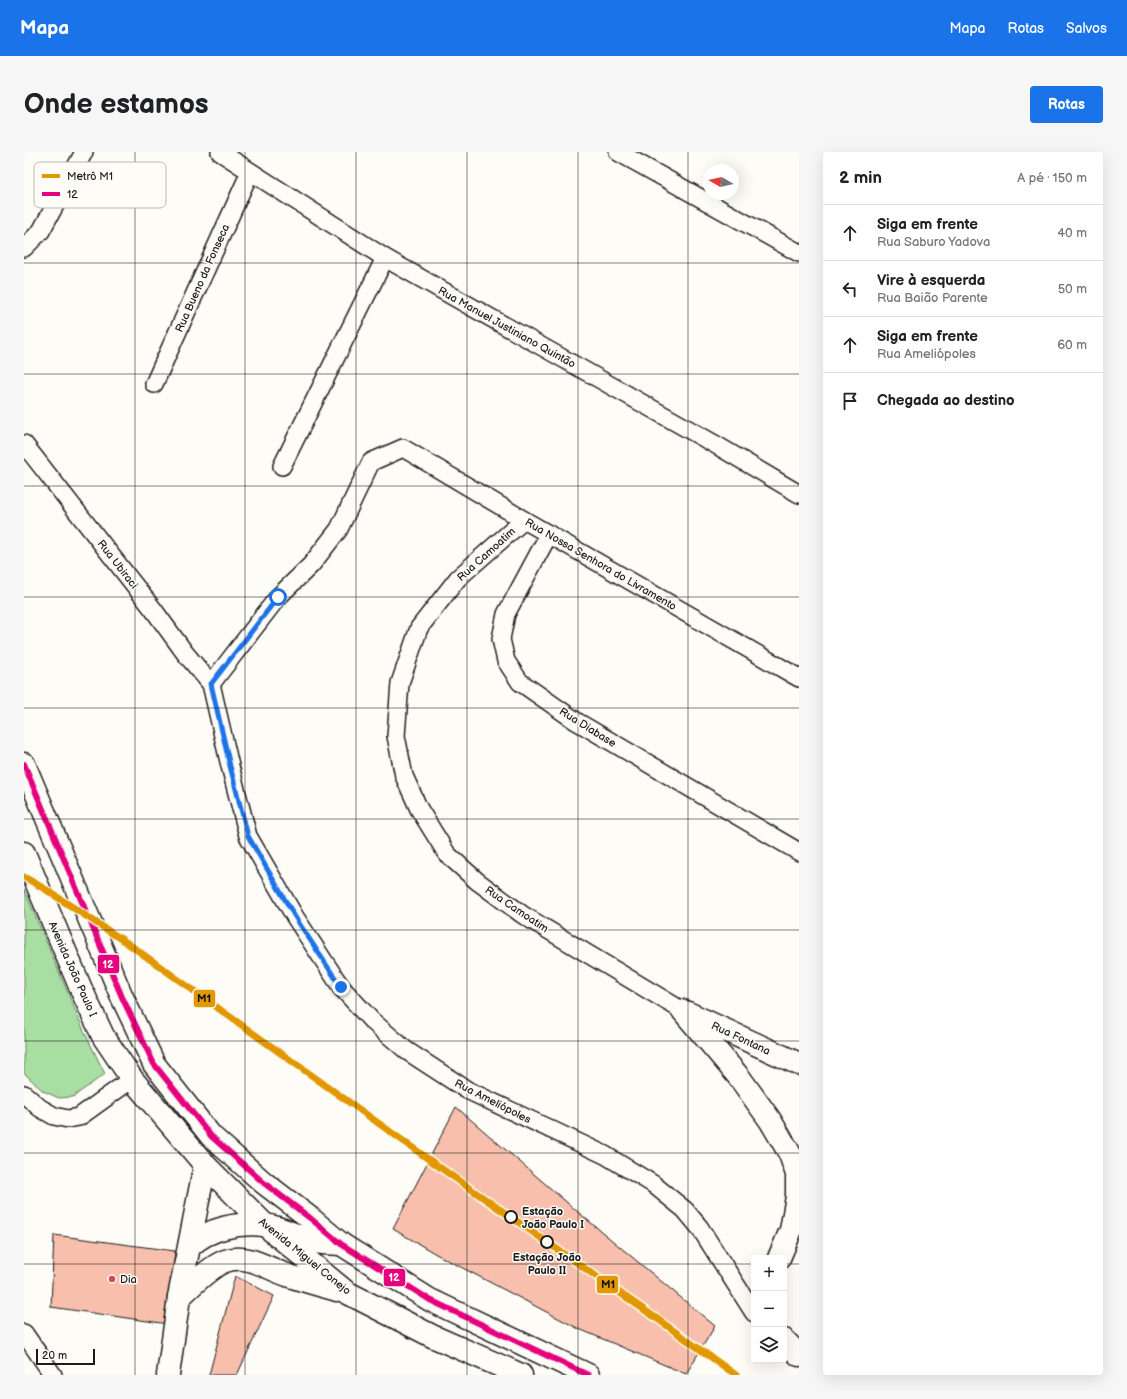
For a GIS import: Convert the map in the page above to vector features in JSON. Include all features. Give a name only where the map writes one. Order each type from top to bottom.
[{"type":"main road","points":[[24,764],[122,997],[154,1064],[211,1136],[264,1183],[341,1244],[430,1300],[588,1375]]},
{"type":"main road","name":"Avenida João Paulo I","points":[[24,853],[81,989],[103,1036],[132,1079]]},
{"type":"main road","name":"Rua Fontana","points":[[683,1011],[799,1064]]},
{"type":"main road","name":"Rua Camoatim","points":[[683,1011],[739,1077],[770,1120],[790,1154],[796,1174],[797,1198],[791,1230],[780,1255]]},
{"type":"main road","name":"Avenida Miguel Conejo","points":[[132,1079],[205,1166],[265,1225],[346,1292],[432,1336],[521,1375]]},
{"type":"main road","points":[[168,1375],[179,1297],[205,1166]]},
{"type":"main road","points":[[190,1246],[198,1239],[215,1230],[241,1225],[265,1225],[317,1242],[341,1244]]},
{"type":"main road","points":[[179,1297],[213,1268],[238,1258],[249,1260],[286,1275],[346,1292]]},
{"type":"main road","points":[[787,1343],[799,1355]]},
{"type":"street","points":[[79,162],[84,152]]},
{"type":"street","name":"Rua Manuel Justiniano Quintão","points":[[220,152],[385,258],[718,446],[799,494]]},
{"type":"street","points":[[618,152],[799,253]]},
{"type":"street","name":"Rua Bueno da Fonseca","points":[[154,384],[250,172]]},
{"type":"street","points":[[24,248],[41,231],[54,208]]},
{"type":"street","points":[[282,466],[385,258]]},
{"type":"street","name":"Rua Ubiraci","points":[[24,444],[153,609],[185,654],[211,684]]},
{"type":"street","name":"Rua Nossa Senhora do Livramento","points":[[211,684],[278,597],[311,566],[339,529],[371,462],[404,448],[524,520],[799,678]]},
{"type":"street","name":"Rua Camoatim","points":[[524,520],[458,578],[419,628],[400,683],[396,736],[404,776],[419,809],[447,854],[477,881],[523,915],[683,1011]]},
{"type":"street","name":"Rua Diabase","points":[[549,534],[506,614],[502,639],[506,661],[520,682],[576,721],[799,852]]},
{"type":"street","name":"Rua Ameliópoles","points":[[211,684],[248,836],[295,917],[341,987],[371,1020],[407,1051],[468,1090],[605,1155],[653,1184],[685,1210],[700,1228],[751,1308]]},
{"type":"street","points":[[24,1094],[40,1108],[54,1116],[68,1119],[79,1117],[132,1079]]},
{"type":"street","points":[[24,1333],[53,1375]]},
{"type":"green space","points":[[24,889],[84,1031],[105,1074],[73,1097],[59,1098],[43,1091],[24,1073]]},
{"type":"building","name":"Estação João Paulo II","points":[[456,1107],[578,1212],[715,1326],[686,1374],[579,1329],[436,1254],[393,1229]]},
{"type":"building","name":"Dia","points":[[54,1235],[175,1251],[168,1324],[51,1307]]},
{"type":"building","points":[[235,1276],[274,1296],[237,1375],[209,1375]]},
{"type":"metro line","name":"M1","points":[[24,877],[45,889],[130,945],[452,1176],[736,1375]]},
{"type":"transit line","name":"12","points":[[24,764],[122,997],[154,1064],[211,1136],[264,1183],[341,1244],[430,1300],[588,1375]]},
{"type":"place","name":"Estação João Paulo I","points":[[511,1217]]},
{"type":"place","name":"Estação João Paulo II","points":[[547,1242]]},
{"type":"place","name":"Dia","points":[[112,1279]]},
{"type":"route","points":[[278,597],[211,684],[248,836],[295,917],[341,987]]}]
